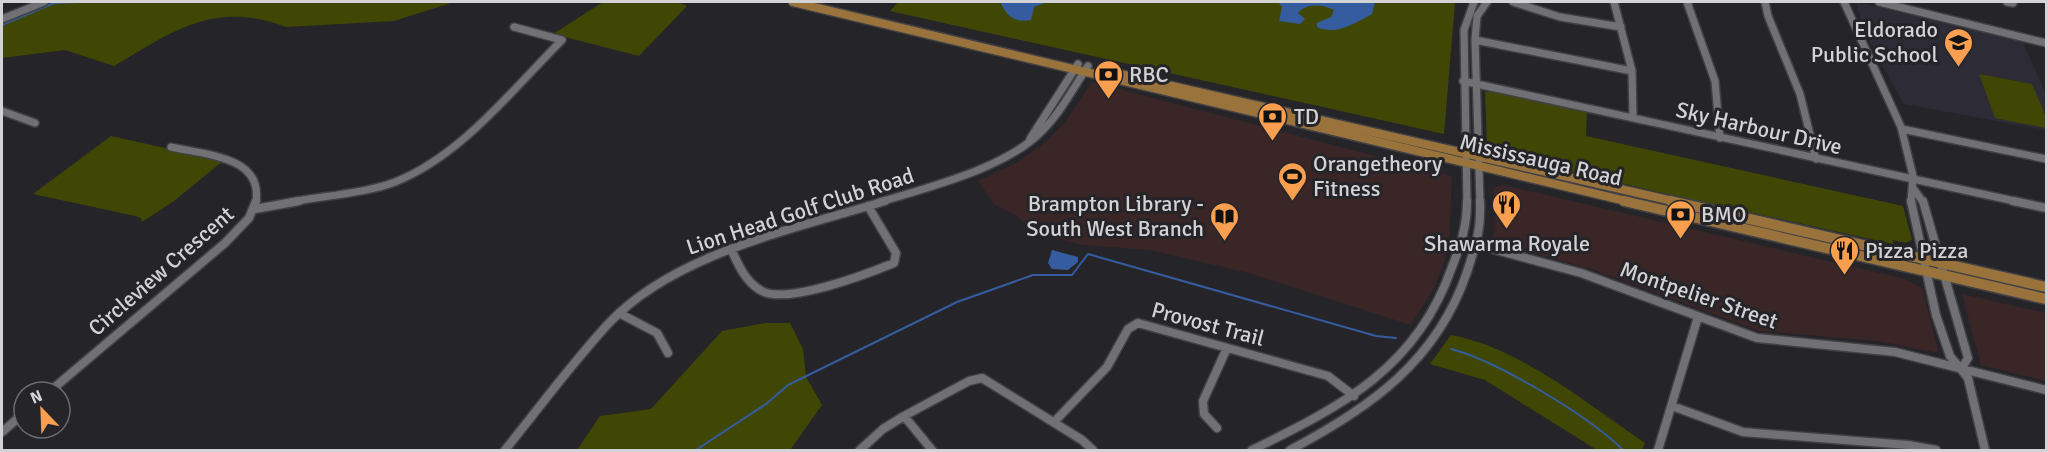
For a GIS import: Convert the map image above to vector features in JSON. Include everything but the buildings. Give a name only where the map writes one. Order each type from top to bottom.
[{"type":"main road","name":"Mississauga Road","points":[[793,2],[1466,159],[2046,287]]},
{"type":"main road","name":"Mississauga Road","points":[[1478,161],[2046,299]]},
{"type":"street","points":[[2,19],[44,2]]},
{"type":"street","points":[[1252,450],[1317,419],[1354,396],[1392,364],[1419,333],[1444,291],[1467,226],[1464,30],[1474,2]]},
{"type":"street","points":[[1290,450],[1367,406],[1406,373],[1429,346],[1456,305],[1481,230],[1475,40],[1478,16],[1487,2]]},
{"type":"street","points":[[1513,2],[1560,17],[1621,27]]},
{"type":"street","points":[[1614,2],[1632,71],[1633,118]]},
{"type":"street","points":[[1687,2],[1715,81],[1720,138]]},
{"type":"street","points":[[1765,2],[1800,94],[1816,159]]},
{"type":"street","points":[[1844,2],[1850,21],[1888,95],[1902,129],[1914,184],[1922,198],[1968,358],[1962,368]]},
{"type":"street","points":[[1879,2],[2046,43]]},
{"type":"street","points":[[1897,2],[2046,38]]},
{"type":"street","points":[[255,209],[385,185],[434,164],[460,142],[562,40],[558,37],[514,27]]},
{"type":"street","points":[[1475,40],[1632,71]]},
{"type":"street","name":"Lion Head Golf Club Road","points":[[1029,140],[1076,67]]},
{"type":"street","name":"Lion Head Golf Club Road","points":[[505,450],[620,313],[671,276],[731,249],[972,174],[1003,159],[1049,125],[1086,69]]},
{"type":"street","name":"Sky Harbour Drive","points":[[1463,81],[1816,159],[1914,184],[2046,208]]},
{"type":"street","points":[[2,111],[34,123]]},
{"type":"street","points":[[1902,129],[2046,159]]},
{"type":"street","name":"Circleview Crescent","points":[[62,380],[225,243],[255,209],[258,188],[248,169],[228,160],[171,147]]},
{"type":"street","points":[[1914,184],[1910,197],[1948,355],[1962,368],[1968,378],[1985,450]]},
{"type":"street","points":[[731,249],[741,271],[762,293],[791,297],[894,262],[896,254],[868,206]]},
{"type":"street","name":"Montpelier Street","points":[[1463,241],[1581,273],[1767,340],[1895,352],[2046,390]]},
{"type":"street","points":[[620,313],[657,333],[668,353]]},
{"type":"street","points":[[1658,450],[1698,317]]},
{"type":"street","name":"Provost Trail","points":[[1054,422],[1107,367],[1132,325],[1147,323],[1328,376],[1354,396]]},
{"type":"street","points":[[1217,428],[1204,414],[1203,401],[1227,348]]},
{"type":"street","points":[[860,450],[883,429],[904,416],[969,381],[982,378],[1082,440],[1093,450]]},
{"type":"street","points":[[1672,406],[1743,432],[1908,445],[1935,450]]},
{"type":"street","points":[[904,416],[932,450]]},
{"type":"shaded area","name":"Eldorado Public School","points":[[1856,2],[2022,41],[2046,94],[2046,130],[1904,104],[1864,31]]},
{"type":"shaded area","points":[[1092,82],[1452,176],[1449,243],[1443,265],[1434,288],[1411,325],[1249,273],[1150,250],[1083,245],[1038,234],[1017,216],[994,204],[978,181],[1016,163],[1046,142],[1065,122]]},
{"type":"shaded area","points":[[1504,185],[1905,279],[1922,288],[1939,353],[1878,341],[1760,331],[1591,269],[1492,242],[1495,227],[1493,188]]},
{"type":"shaded area","points":[[1962,294],[2046,313],[2046,381],[1981,365]]},
{"type":"green space","points":[[54,2],[454,2],[394,21],[286,27],[261,19],[216,18],[176,31],[114,66],[65,50],[2,58],[2,26]]},
{"type":"green space","points":[[603,2],[678,2],[687,6],[639,56],[553,34]]},
{"type":"green space","points":[[898,2],[1455,2],[1444,134],[890,11]]},
{"type":"green space","points":[[1979,74],[2032,84],[2046,117],[2046,128],[1995,118]]},
{"type":"green space","points":[[1492,91],[1587,110],[1586,136],[1903,206],[1912,240],[1905,243],[1893,240],[1893,244],[1662,193],[1500,154],[1487,145],[1485,92]]},
{"type":"green space","points":[[111,136],[223,161],[174,201],[142,222],[141,218],[135,216],[33,194]]},
{"type":"green space","points":[[765,323],[790,323],[803,349],[806,377],[822,405],[790,450],[577,450],[600,416],[651,409],[722,331]]},
{"type":"green space","points":[[1451,335],[1477,342],[1528,364],[1645,443],[1642,450],[1597,450],[1485,380],[1430,364]]},
{"type":"water","points":[[1000,2],[1047,2],[1034,7],[1031,20],[1025,21],[1012,17]]},
{"type":"water","points":[[1278,2],[1375,2],[1372,14],[1346,27],[1332,30],[1317,27],[1317,23],[1331,17],[1334,10],[1320,6],[1305,7],[1298,13],[1305,19],[1300,24],[1279,21],[1282,7]]},
{"type":"water","points":[[1052,250],[1078,257],[1078,262],[1068,270],[1052,269],[1048,263]]},
{"type":"waterway","points":[[2,25],[54,3],[78,2]]},
{"type":"waterway","points":[[696,450],[766,404],[788,385],[957,302],[1033,275],[1072,275],[1088,254],[1376,336],[1396,338]]},
{"type":"waterway","points":[[1451,349],[1492,365],[1542,391],[1608,436],[1623,450]]},
{"type":"place","name":"Eldorado Public School","points":[[1959,68]]},
{"type":"place","name":"RBC","points":[[1108,100]]},
{"type":"place","name":"TD","points":[[1273,142]]},
{"type":"place","name":"Orangetheory Fitness","points":[[1292,202]]},
{"type":"place","name":"Shawarma Royale","points":[[1507,230]]},
{"type":"place","name":"BMO","points":[[1680,240]]},
{"type":"place","name":"Brampton Library - South West Branch","points":[[1225,242]]},
{"type":"place","name":"Pizza Pizza","points":[[1844,276]]}]
